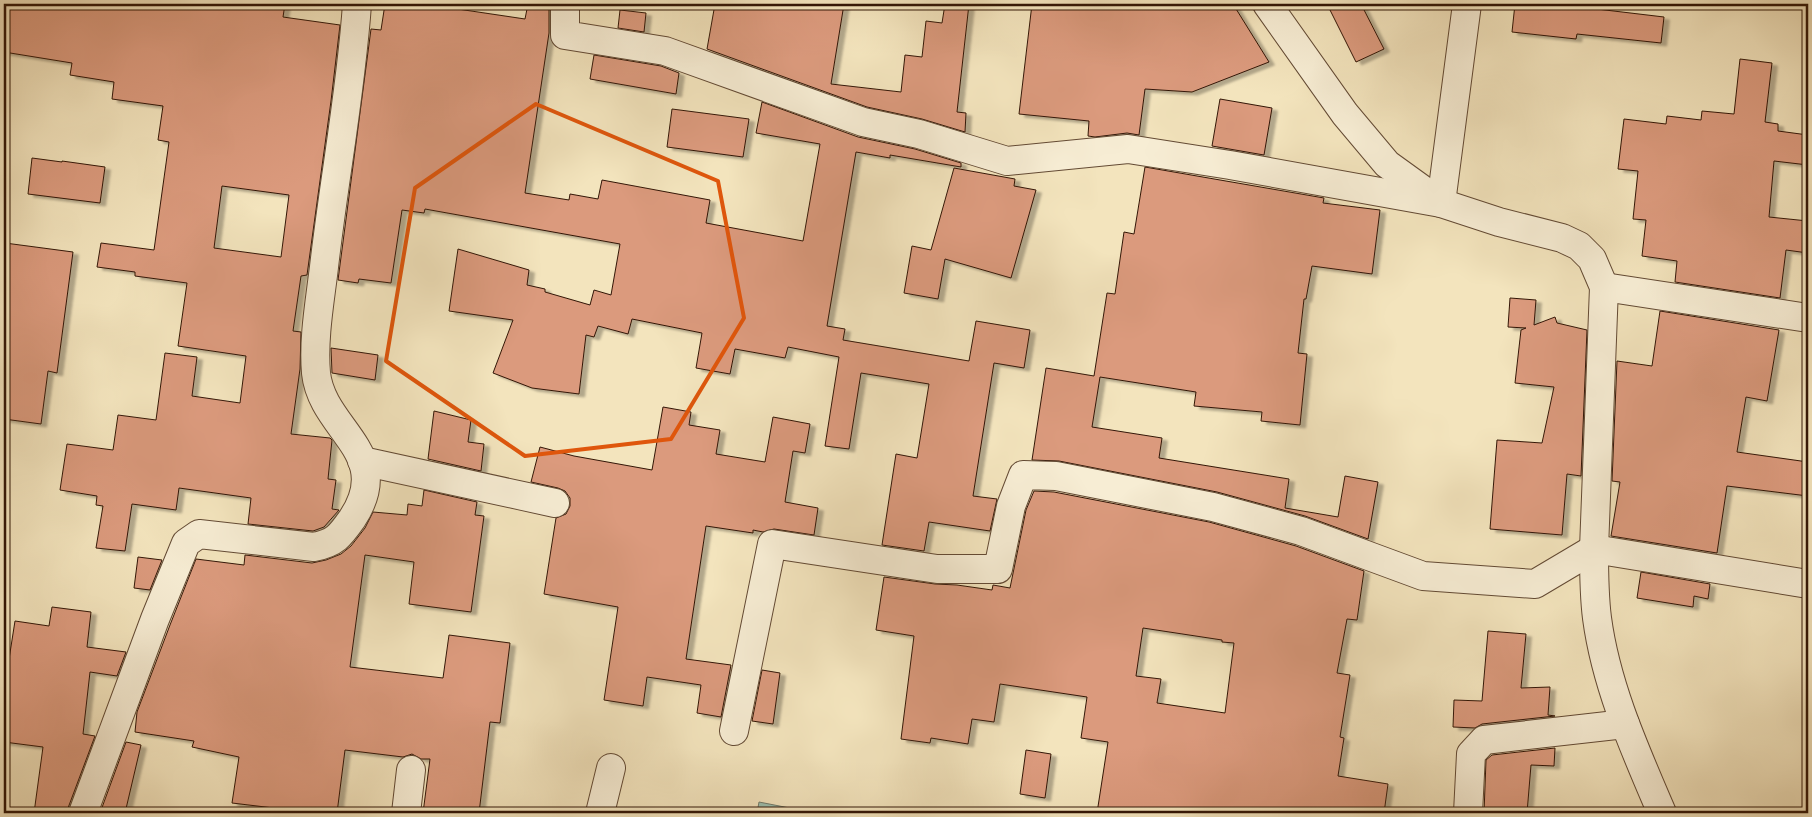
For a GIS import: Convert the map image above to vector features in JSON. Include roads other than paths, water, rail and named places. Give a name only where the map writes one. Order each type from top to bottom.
[{"type":"street","points":[[83,813],[155,619],[186,543],[198,534],[314,547],[328,544],[340,536],[360,507],[367,481],[359,451],[325,402],[316,374],[316,339],[332,200],[354,55],[357,4]]},
{"type":"street","points":[[565,4],[565,35],[665,51],[863,122],[919,134],[1007,161],[1128,149],[1441,203],[1499,222],[1562,238],[1579,246],[1592,259],[1604,287],[1594,549],[1594,586],[1597,619],[1608,672],[1625,724],[1662,813]]},
{"type":"street","points":[[1267,4],[1345,114],[1387,164],[1441,203]]},
{"type":"street","points":[[1441,203],[1467,4]]},
{"type":"street","points":[[1604,287],[1808,318]]},
{"type":"street","points":[[362,462],[555,503]]},
{"type":"street","points":[[734,731],[772,544],[937,569],[998,569],[1011,506],[1022,475],[1056,476],[1213,507],[1301,531],[1423,576],[1535,584],[1594,549],[1808,584]]},
{"type":"street","points":[[1468,813],[1470,754],[1484,740],[1625,724]]},
{"type":"street","points":[[600,813],[612,768]]},
{"type":"street","points":[[406,813],[411,770]]}]
